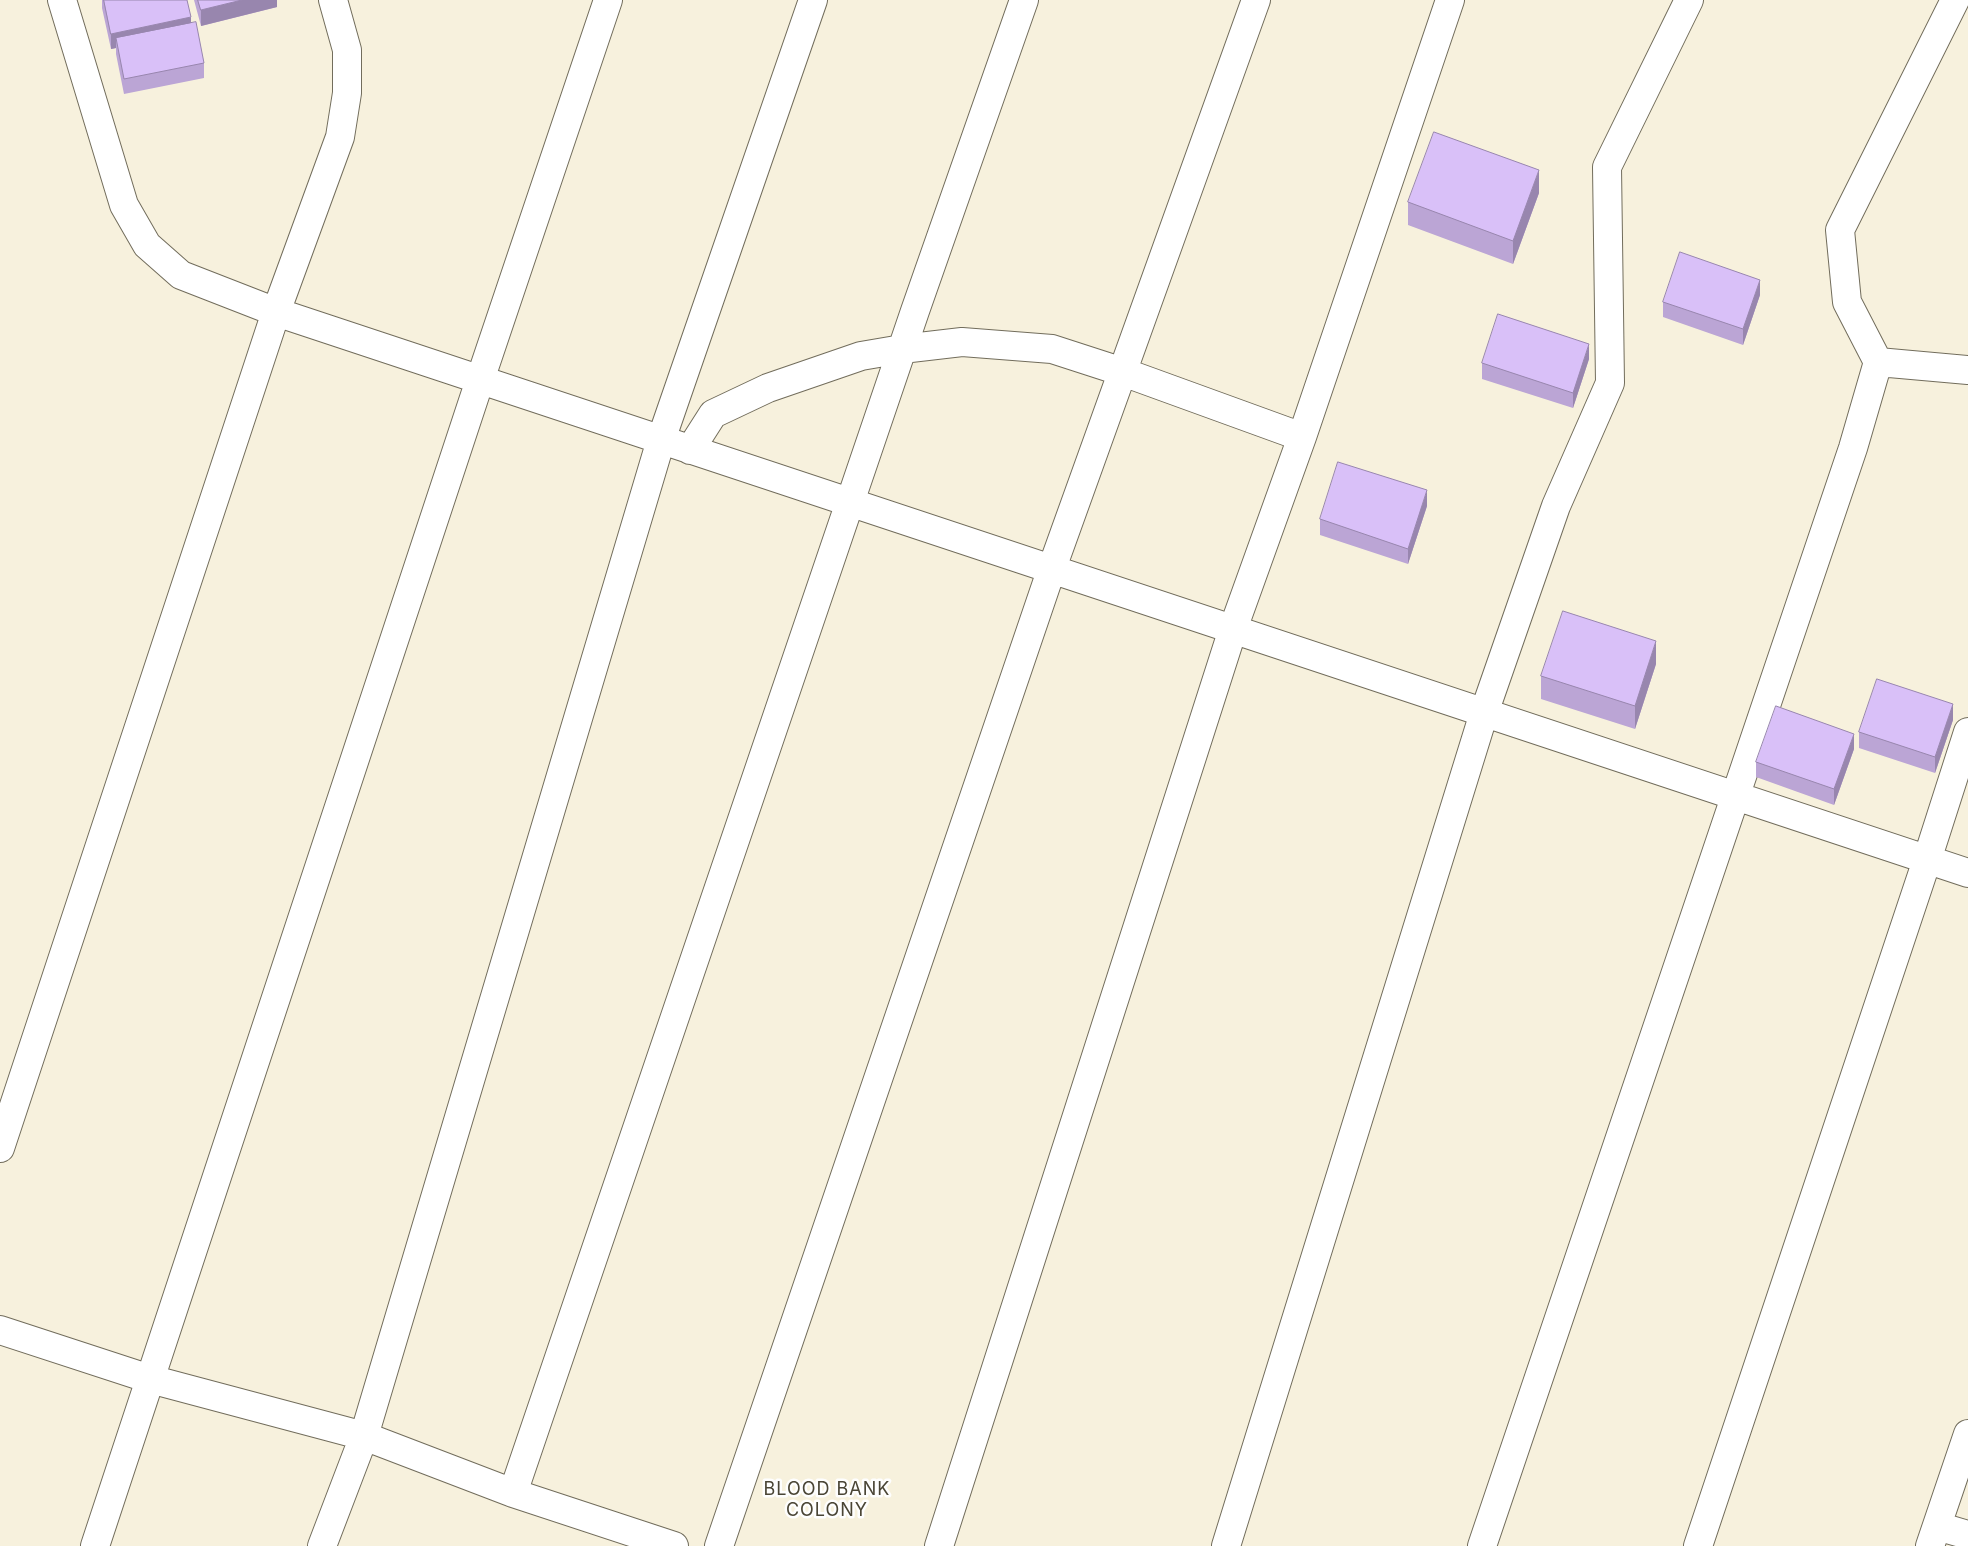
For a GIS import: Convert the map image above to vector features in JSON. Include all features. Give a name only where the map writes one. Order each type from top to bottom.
[{"type":"street","points":[[62,0],[124,205],[147,244],[181,275],[276,312],[1968,873]]},
{"type":"street","points":[[0,1148],[276,312],[340,137],[347,93],[347,50],[333,0]]},
{"type":"street","points":[[95,1546],[480,380],[608,0]]},
{"type":"street","points":[[322,1546],[364,1436],[661,440],[813,0]]},
{"type":"street","points":[[512,1493],[902,349],[1024,0]]},
{"type":"street","points":[[719,1546],[1052,568],[1256,0]]},
{"type":"street","points":[[939,1546],[1233,629],[1302,438],[1450,0]]},
{"type":"street","points":[[1226,1546],[1484,713],[1556,506],[1610,383],[1607,167],[1689,0]]},
{"type":"street","points":[[1482,1546],[1853,448],[1878,362],[1847,302],[1840,230],[1955,0]]},
{"type":"street","points":[[690,450],[713,414],[768,388],[861,356],[962,342],[1052,349],[1123,372],[1302,438]]},
{"type":"street","points":[[1878,362],[1968,370]]},
{"type":"street","points":[[1698,1546],[1928,860],[1968,732]]},
{"type":"street","points":[[0,1330],[150,1380],[364,1436],[512,1493],[674,1546]]},
{"type":"street","points":[[1968,1434],[1933,1536],[1968,1535]]},
{"type":"building","points":[[104,0],[187,0],[191,17],[111,34]]},
{"type":"building","points":[[198,0],[242,0],[201,10]]},
{"type":"building","points":[[196,22],[204,63],[124,79],[116,38]]},
{"type":"building","points":[[1434,132],[1539,170],[1513,241],[1408,202]]},
{"type":"building","points":[[1680,252],[1760,280],[1743,329],[1663,302]]},
{"type":"building","points":[[1498,314],[1589,344],[1573,393],[1482,363]]},
{"type":"building","points":[[1338,462],[1427,490],[1408,549],[1320,519]]},
{"type":"building","points":[[1563,611],[1656,641],[1635,706],[1541,676]]},
{"type":"building","points":[[1877,679],[1953,704],[1935,757],[1859,732]]},
{"type":"building","points":[[1776,706],[1854,734],[1834,789],[1756,762]]},
{"type":"district","name":"BLOOD BANK COLONY","points":[[827,1500]]}]
